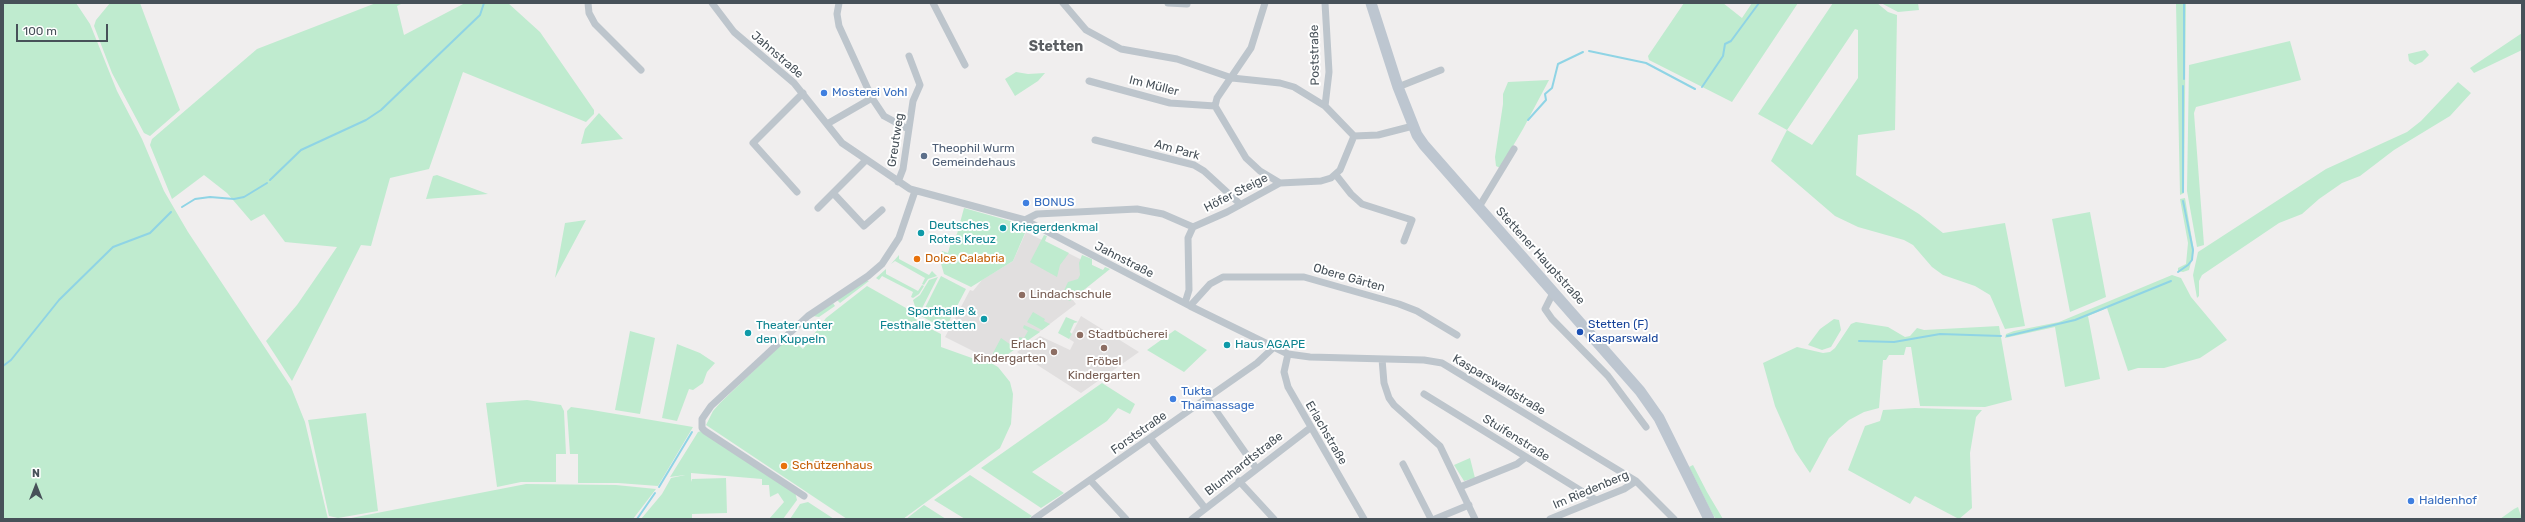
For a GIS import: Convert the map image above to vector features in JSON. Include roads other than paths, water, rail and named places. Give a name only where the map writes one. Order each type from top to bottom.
[{"type":"street","points":[[588,3],[589,13],[595,24],[641,70]]},
{"type":"street","name":"Jahnstraße","points":[[712,3],[734,32],[803,93],[842,143],[898,182],[916,191],[1024,220],[1187,305],[1288,354]]},
{"type":"street","points":[[839,3],[836,14],[839,26],[872,98],[884,116],[908,130]]},
{"type":"street","points":[[933,3],[965,66]]},
{"type":"street","points":[[1063,3],[1086,30],[1102,41],[1121,49],[1177,58],[1232,78],[1288,85],[1325,106],[1354,136],[1378,135],[1413,126]]},
{"type":"street","points":[[1168,3],[1187,4]]},
{"type":"street","points":[[1265,3],[1251,48],[1217,98],[1215,106],[1246,158],[1260,171],[1280,183]]},
{"type":"street","name":"Poststraße","points":[[1325,3],[1328,72],[1325,106]]},
{"type":"street","name":"Stettener Hauptstraße","points":[[1371,3],[1398,87],[1413,126],[1432,156],[1554,292],[1647,401],[1668,437],[1709,519]]},
{"type":"street","name":"Greutweg","points":[[898,182],[903,170],[913,101],[920,85],[909,56]]},
{"type":"street","points":[[1398,87],[1441,70]]},
{"type":"street","name":"Im Müller","points":[[1089,81],[1170,103],[1215,106]]},
{"type":"street","points":[[797,192],[753,143],[803,93]]},
{"type":"street","points":[[827,124],[872,98]]},
{"type":"street","points":[[1354,136],[1344,163],[1336,175],[1351,194],[1362,204],[1412,220],[1404,241]]},
{"type":"street","name":"Am Park","points":[[1095,140],[1194,165],[1204,171],[1240,204]]},
{"type":"street","points":[[1479,207],[1514,149]]},
{"type":"street","points":[[818,208],[834,194],[866,160]]},
{"type":"street","name":"Höfer Steige","points":[[1193,227],[1280,183],[1321,181],[1336,175]]},
{"type":"street","points":[[804,496],[705,431],[702,428],[702,419],[711,406],[802,321],[868,276],[882,264],[899,238],[916,191]]},
{"type":"street","points":[[834,194],[864,226],[882,210]]},
{"type":"street","points":[[1024,220],[1037,214],[1137,209],[1163,214],[1193,227],[1188,238],[1189,290],[1187,305]]},
{"type":"street","name":"Obere Gärten","points":[[1187,305],[1210,284],[1223,277],[1269,275],[1304,277],[1399,304],[1417,311],[1457,335]]},
{"type":"street","points":[[1554,292],[1546,309],[1552,319],[1608,376],[1646,427]]},
{"type":"street","name":"Forststraße","points":[[1034,519],[1257,362],[1273,348]]},
{"type":"street","name":"Kasparswaldstraße","points":[[1288,354],[1310,357],[1429,360],[1448,366],[1636,481]]},
{"type":"street","name":"Erlachstraße","points":[[1288,354],[1284,367],[1286,382],[1310,428],[1364,519]]},
{"type":"street","points":[[1382,359],[1384,383],[1394,405],[1440,446],[1475,519]]},
{"type":"street","name":"Stuifenstraße","points":[[1424,394],[1596,500]]},
{"type":"street","points":[[1206,398],[1256,468]]},
{"type":"street","name":"Blumhardtstraße","points":[[1192,519],[1256,468],[1310,428]]},
{"type":"street","points":[[1150,438],[1205,508]]},
{"type":"street","points":[[1460,487],[1517,464],[1526,457]]},
{"type":"street","points":[[1403,464],[1431,519]]},
{"type":"street","points":[[1090,480],[1126,519]]},
{"type":"street","points":[[1240,481],[1274,519]]},
{"type":"street","name":"Im Riedenberg","points":[[1550,519],[1624,489],[1636,481],[1674,519]]},
{"type":"street","points":[[1435,519],[1469,505]]},
{"type":"waterway","points":[[270,180],[301,150],[366,120],[381,110],[480,15],[484,3]]},
{"type":"waterway","points":[[1702,87],[1723,56],[1725,44],[1731,41],[1759,3]]},
{"type":"waterway","points":[[2184,3],[2184,79]]},
{"type":"waterway","points":[[1589,51],[1646,63],[1695,89]]},
{"type":"waterway","points":[[1528,120],[1546,100],[1545,94],[1552,88],[1558,64],[1583,52]]},
{"type":"waterway","points":[[2183,86],[2183,192]]},
{"type":"waterway","points":[[182,207],[195,199],[210,197],[234,199],[244,197],[267,183]]},
{"type":"waterway","points":[[2178,272],[2192,260],[2193,250],[2183,201]]},
{"type":"waterway","points":[[3,366],[11,360],[59,300],[113,247],[150,233],[171,212]]},
{"type":"waterway","points":[[2007,336],[2075,320],[2171,281]]},
{"type":"waterway","points":[[1859,341],[1894,342],[1940,334],[2001,336]]},
{"type":"waterway","points":[[659,487],[692,432]]},
{"type":"waterway","points":[[637,519],[655,493]]},
{"type":"place","name":"Mosterei Vohl","points":[[824,93]]},
{"type":"place","name":"Theophil Wurm Gemeindehaus","points":[[924,156]]},
{"type":"place","name":"BONUS","points":[[1026,203]]},
{"type":"place","name":"Kriegerdenkmal","points":[[1003,228]]},
{"type":"place","name":"Deutsches Rotes Kreuz","points":[[921,233]]},
{"type":"place","name":"Dolce Calabria","points":[[917,259]]},
{"type":"place","name":"Lindachschule","points":[[1022,295]]},
{"type":"place","name":"Sporthalle & Festhalle Stetten","points":[[984,319]]},
{"type":"place","name":"Stetten (F) Kasparswald","points":[[1580,332]]},
{"type":"place","name":"Theater unter den Kuppeln","points":[[748,333]]},
{"type":"place","name":"Stadtbücherei","points":[[1080,335]]},
{"type":"place","name":"Haus AGAPE","points":[[1227,345]]},
{"type":"place","name":"Fröbel Kindergarten","points":[[1104,348]]},
{"type":"place","name":"Erlach Kindergarten","points":[[1054,352]]},
{"type":"place","name":"Tukta Thaimassage","points":[[1173,399]]},
{"type":"place","name":"Schützenhaus","points":[[784,466]]},
{"type":"place","name":"Haldenhof","points":[[2411,501]]},
{"type":"district","name":"Stetten","points":[[1056,47]]}]
